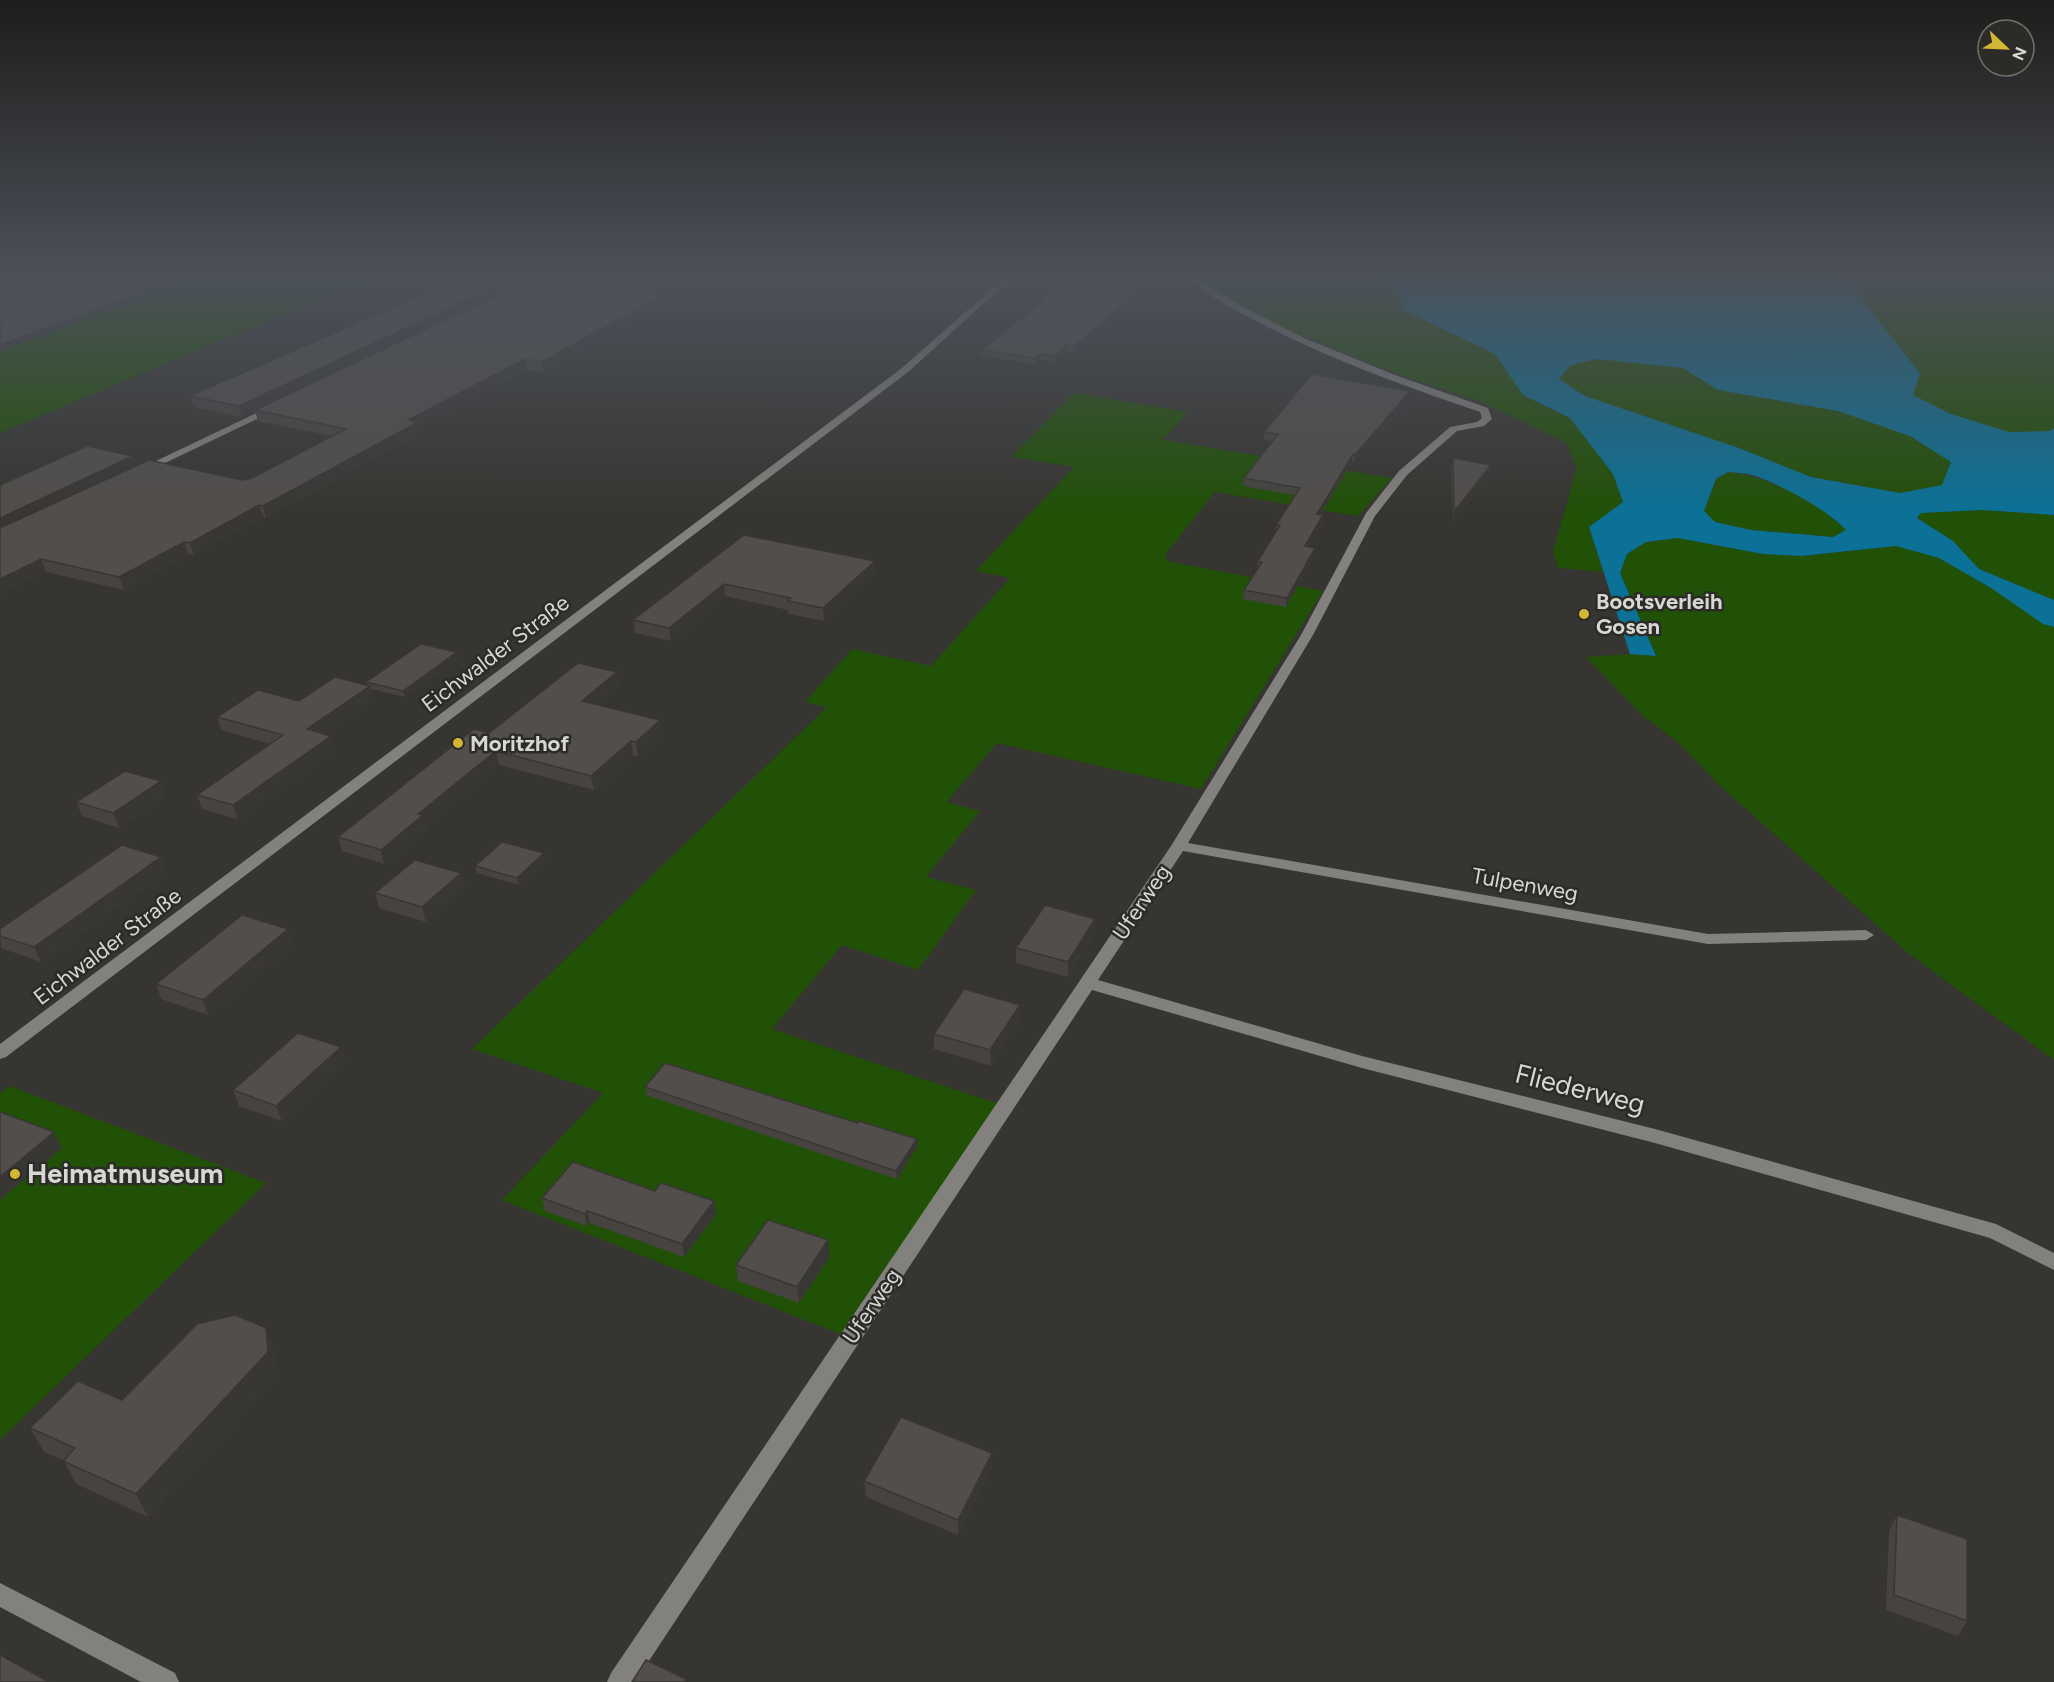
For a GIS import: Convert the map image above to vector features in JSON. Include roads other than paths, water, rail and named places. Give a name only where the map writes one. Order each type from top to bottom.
[{"type":"street","name":"Eichwalder Straße","points":[[0,1053],[920,356]]},
{"type":"street","name":"Uferweg","points":[[620,1682],[1179,846],[1307,635],[1370,515],[1403,473],[1454,429],[1480,424],[1487,419],[1485,410],[1362,367],[1339,356]]},
{"type":"street","points":[[132,475],[285,402]]},
{"type":"street","name":"Tulpenweg","points":[[1179,846],[1708,939],[1866,935]]},
{"type":"street","name":"Fliederweg","points":[[1088,983],[1362,1062],[1655,1136],[1996,1232],[2054,1262]]},
{"type":"street","points":[[0,1594],[166,1682]]},
{"type":"water","points":[[1497,356],[1907,356],[1920,373],[1913,395],[1951,414],[2009,432],[2050,431],[2054,428],[2054,515],[1982,510],[1921,513],[1917,518],[1953,541],[1979,569],[2054,600],[2054,627],[2043,624],[1991,588],[1939,558],[1896,546],[1801,556],[1763,554],[1678,538],[1646,542],[1627,554],[1620,573],[1656,656],[1630,654],[1589,527],[1623,502],[1613,474],[1570,418],[1523,395]],"holes":[[[1597,359],[1683,368],[1718,390],[1838,411],[1910,436],[1951,462],[1942,485],[1900,493],[1811,477],[1739,448],[1585,396],[1559,379],[1571,365]],[[1728,472],[1752,475],[1815,506],[1846,530],[1833,537],[1751,530],[1715,522],[1704,511],[1716,479]]]},
{"type":"place","name":"Bootsverleih Gosen","points":[[1584,614]]},
{"type":"place","name":"Moritzhof","points":[[458,743]]},
{"type":"place","name":"Heimatmuseum","points":[[15,1174]]}]
